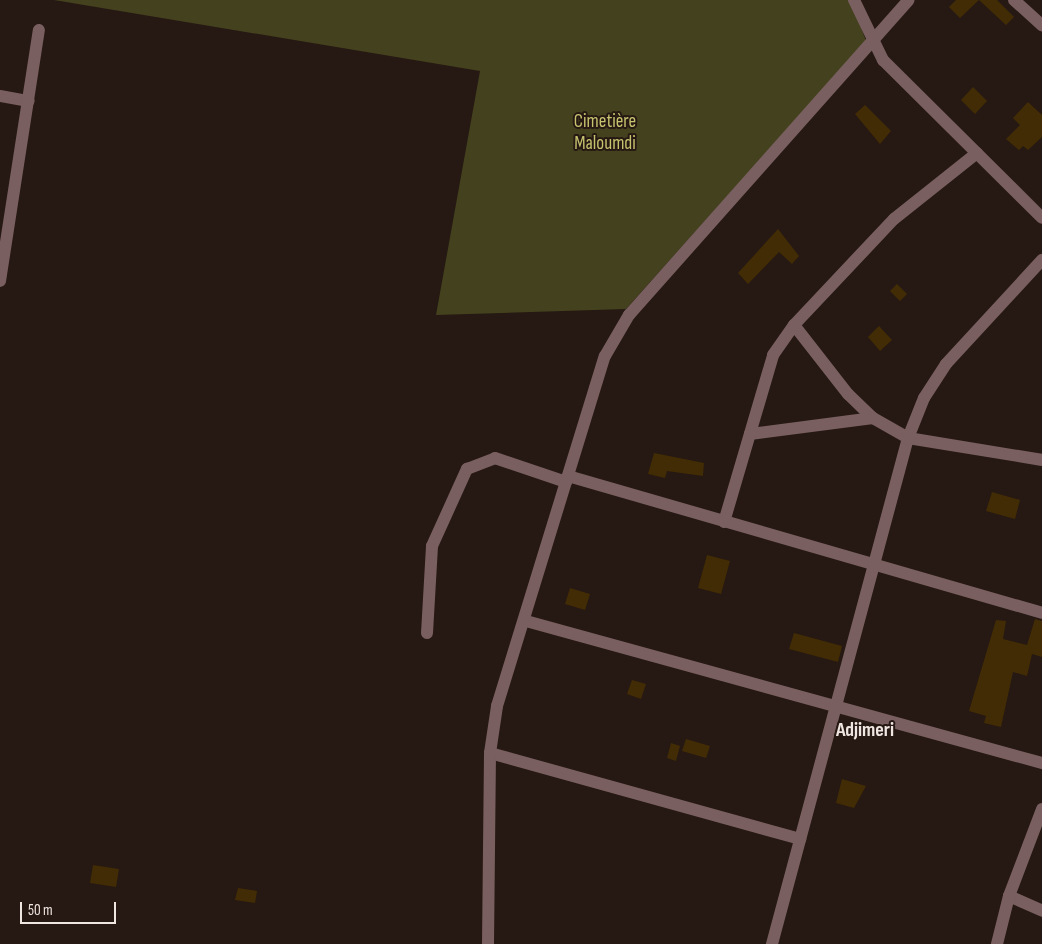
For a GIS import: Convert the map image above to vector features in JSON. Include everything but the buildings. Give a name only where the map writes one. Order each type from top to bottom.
[{"type":"street","points":[[854,0],[872,44],[1042,218]]},
{"type":"street","points":[[488,944],[490,754],[497,706],[526,621],[605,356],[629,315],[839,75],[872,44],[909,0]]},
{"type":"street","points":[[1014,0],[1042,25]]},
{"type":"street","points":[[0,282],[39,30]]},
{"type":"street","points":[[0,96],[29,101]]},
{"type":"street","points":[[724,522],[773,354],[794,325],[894,219],[977,153]]},
{"type":"street","points":[[772,944],[908,438],[924,398],[946,364],[1042,260]]},
{"type":"street","points":[[794,325],[848,394],[873,418],[908,438],[1042,460]]},
{"type":"street","points":[[750,434],[873,418]]},
{"type":"street","points":[[427,633],[432,546],[467,469],[495,458],[874,562],[1042,613]]},
{"type":"street","points":[[526,621],[836,703],[1042,763]]},
{"type":"street","points":[[490,754],[800,839]]},
{"type":"street","points":[[997,944],[1009,896],[1042,809]]},
{"type":"street","points":[[1009,896],[1042,911]]},
{"type":"green space","name":"Cimetière Maloumdi","points":[[54,0],[851,0],[866,41],[626,309],[436,315],[480,71]]},
{"type":"district","name":"Adjimeri","points":[[865,730]]}]
